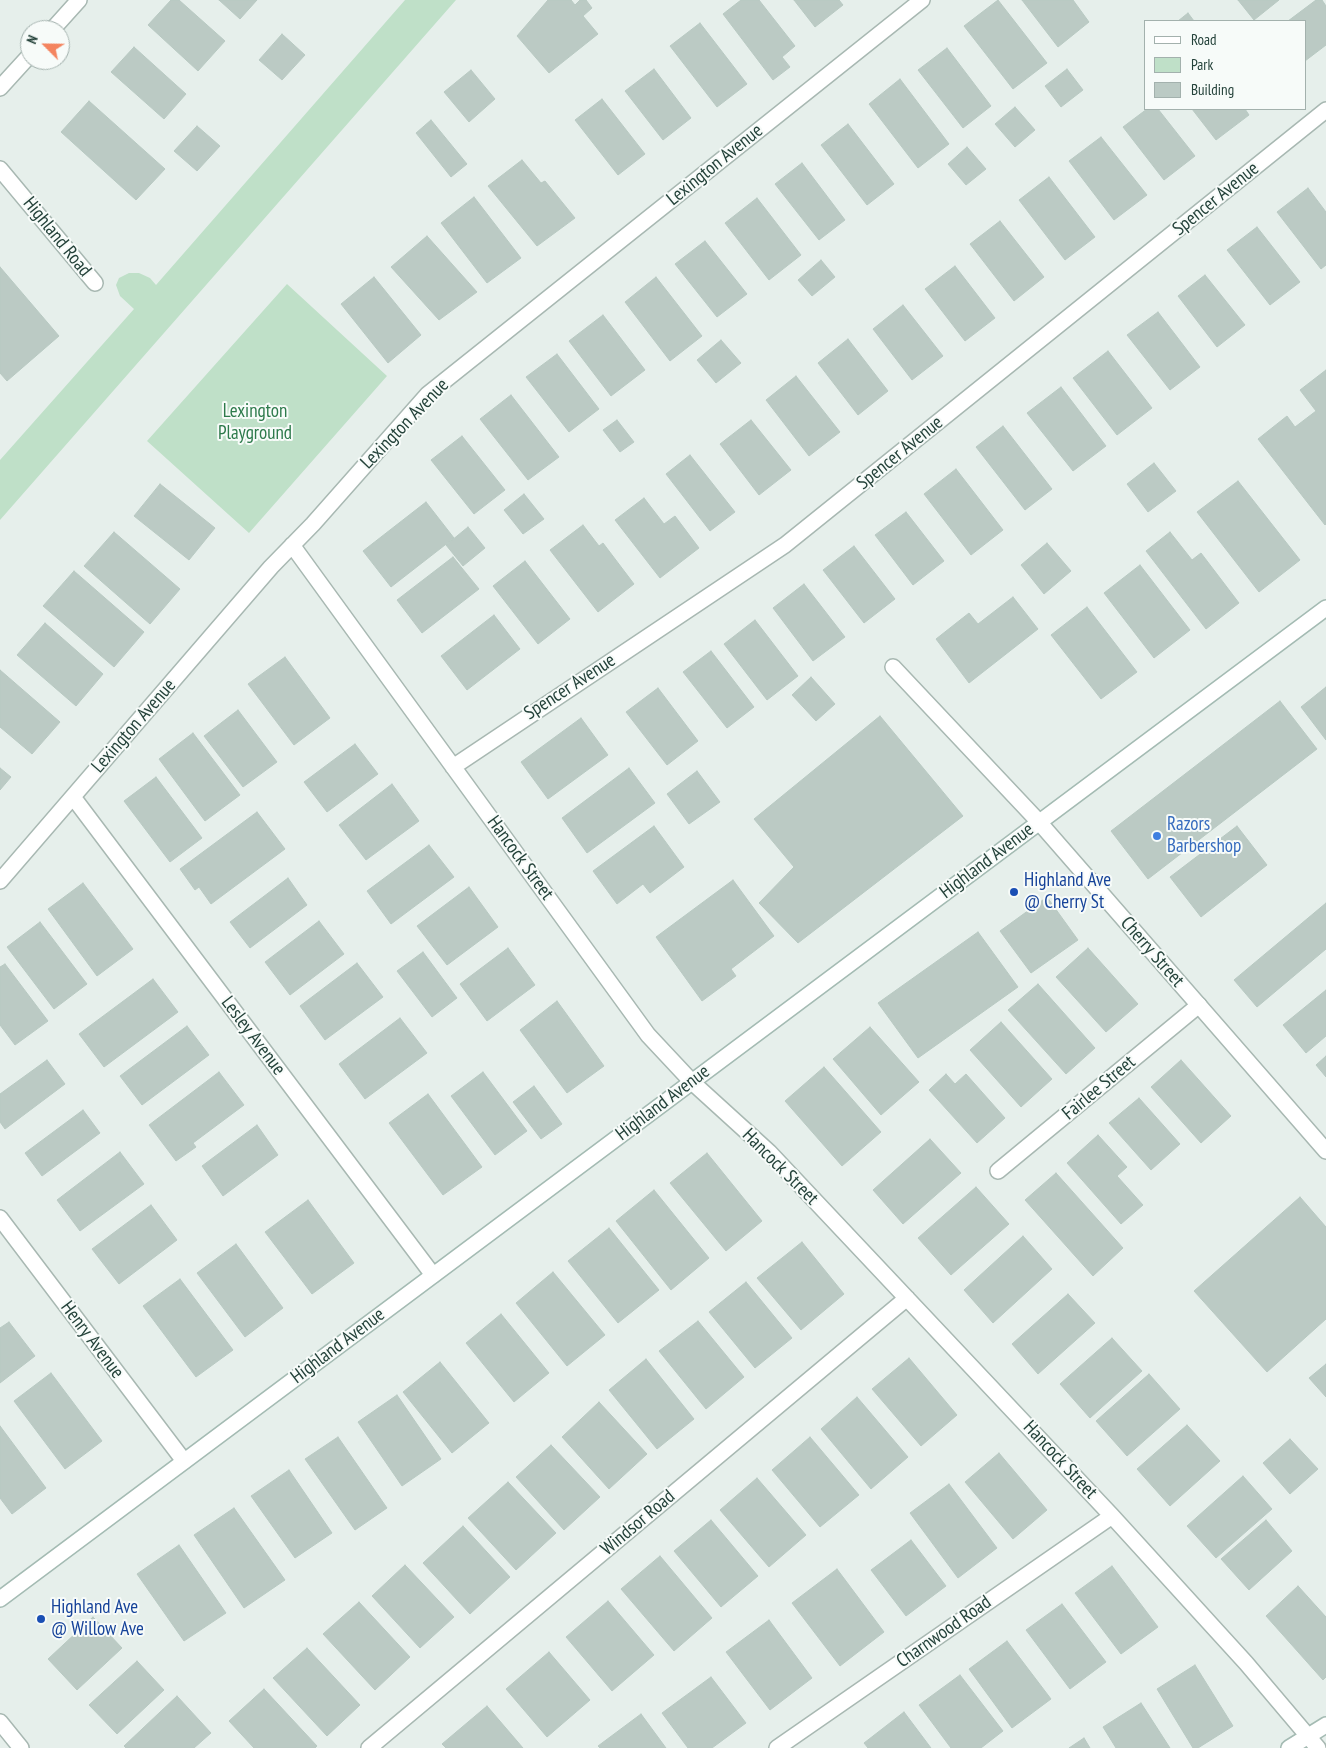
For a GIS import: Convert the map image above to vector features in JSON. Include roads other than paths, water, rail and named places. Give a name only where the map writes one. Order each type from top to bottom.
[{"type":"street","points":[[61,20],[79,0]]},
{"type":"street","name":"Lexington Avenue","points":[[0,881],[292,545],[428,394],[922,0]]},
{"type":"street","points":[[0,88],[20,66]]},
{"type":"street","name":"Spencer Avenue","points":[[453,767],[490,740],[785,545],[1326,110]]},
{"type":"street","name":"Highland Road","points":[[0,168],[95,283]]},
{"type":"street","name":"Hancock Street","points":[[292,545],[648,1035],[692,1082],[769,1152],[908,1298],[1112,1516],[1246,1663],[1318,1748]]},
{"type":"street","name":"Highland Avenue","points":[[0,1599],[1326,608]]},
{"type":"street","name":"Cherry Street","points":[[893,667],[1039,822],[1326,1151]]},
{"type":"street","name":"Lesley Avenue","points":[[73,797],[434,1275]]},
{"type":"street","name":"Fairlee Street","points":[[998,1171],[1199,1005]]},
{"type":"street","name":"Henry Avenue","points":[[0,1218],[184,1462]]},
{"type":"street","name":"Windsor Road","points":[[369,1748],[908,1298]]},
{"type":"street","name":"Charnwood Road","points":[[777,1748],[1112,1516]]},
{"type":"street","points":[[0,1722],[21,1748]]},
{"type":"street","points":[[1289,1748],[1326,1726]]},
{"type":"place","name":"Razors Barbershop","points":[[1157,836]]},
{"type":"place","name":"Highland Ave @ Cherry St","points":[[1014,892]]},
{"type":"place","name":"Highland Ave @ Willow Ave","points":[[41,1619]]},
{"type":"park label","name":"Lexington Playground","points":[[255,423]]}]
